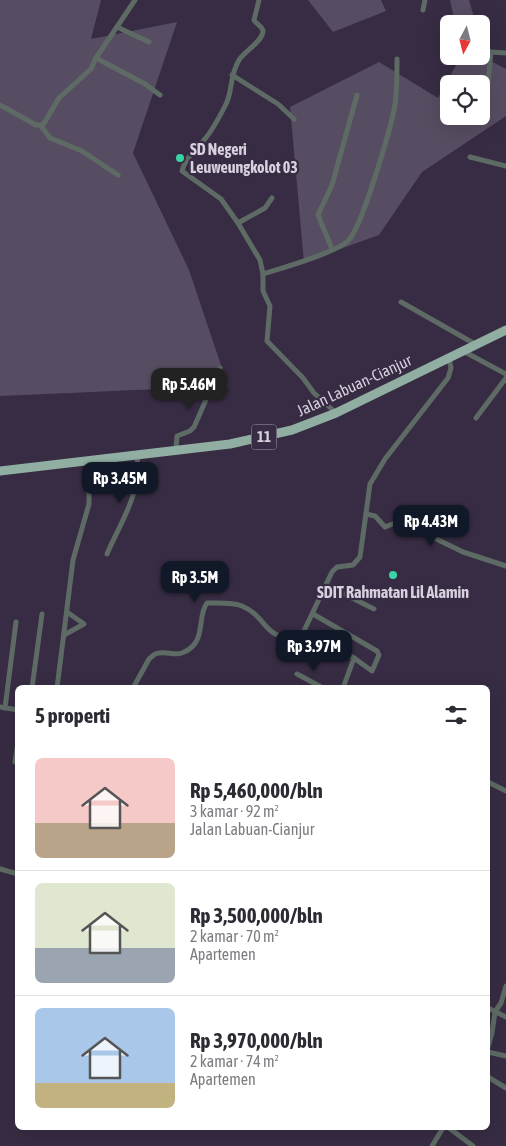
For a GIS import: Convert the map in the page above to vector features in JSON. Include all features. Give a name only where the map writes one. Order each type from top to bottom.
[{"type":"highway","name":"Jalan Labuan-Cianjur","points":[[0,471],[262,438],[292,430],[336,413],[449,356],[506,330]]},
{"type":"street","points":[[41,126],[59,98],[92,69],[96,58],[135,0]]},
{"type":"street","points":[[259,0],[254,20],[261,28],[262,33],[258,43],[244,54],[232,75],[226,104],[204,141],[192,152],[182,171],[221,199],[260,260],[263,274],[263,290],[270,306],[267,342],[303,378],[314,393],[336,413]]},
{"type":"street","points":[[423,10],[425,0]]},
{"type":"street","points":[[117,27],[149,42]]},
{"type":"street","points":[[489,75],[492,52],[506,53]]},
{"type":"street","points":[[96,58],[145,84],[160,95]]},
{"type":"street","points":[[263,274],[345,244],[353,236],[370,192],[392,120],[395,102],[397,59]]},
{"type":"street","points":[[232,75],[278,104],[294,119]]},
{"type":"street","points":[[332,249],[318,215],[332,185],[357,95]]},
{"type":"street","points":[[0,105],[41,126],[50,138],[82,151],[118,174]]},
{"type":"street","points":[[470,156],[506,166]]},
{"type":"street","points":[[238,223],[265,208],[272,198]]},
{"type":"street","points":[[401,302],[475,344]]},
{"type":"street","points":[[463,351],[506,374]]},
{"type":"street","points":[[301,637],[326,585],[337,567],[353,566],[358,561],[364,538],[370,484],[385,459],[448,378],[451,368],[449,356]]},
{"type":"street","points":[[176,449],[177,436],[190,432],[194,427],[220,368]]},
{"type":"street","points":[[476,418],[506,378]]},
{"type":"street","points":[[107,554],[126,516],[132,499],[138,473],[137,454]]},
{"type":"street","points":[[57,685],[72,560],[89,504],[89,460]]},
{"type":"street","points":[[366,514],[375,516],[385,527],[400,521],[410,522],[424,533],[463,552],[506,566]]},
{"type":"street","points":[[326,585],[374,609]]},
{"type":"street","points":[[135,685],[149,659],[156,654],[180,653],[192,646],[200,634],[204,607],[207,603],[241,605],[250,611],[273,634],[290,639],[301,637],[333,646],[372,671],[379,655],[377,651],[313,614]]},
{"type":"street","points":[[64,636],[84,624],[67,612]]},
{"type":"street","points":[[32,685],[42,614]]},
{"type":"street","points":[[15,710],[2,708],[16,622]]},
{"type":"street","points":[[344,685],[354,658]]},
{"type":"street","points":[[297,674],[317,685]]},
{"type":"street","points":[[490,783],[506,791]]},
{"type":"street","points":[[0,869],[15,873]]},
{"type":"street","points":[[490,1040],[495,1012],[501,1003],[506,986]]},
{"type":"street","points":[[490,1009],[506,1017]]},
{"type":"street","points":[[490,1052],[506,1056]]},
{"type":"street","points":[[490,1079],[506,1088]]},
{"type":"street","points":[[432,1146],[442,1130]]},
{"type":"street","points":[[451,1130],[472,1146]]},
{"type":"shaded area","points":[[0,0],[101,0],[91,39],[177,22],[133,153],[189,270],[228,386],[0,396]]},
{"type":"shaded area","points":[[308,0],[381,0],[386,11],[333,32]]},
{"type":"shaded area","points":[[450,0],[469,0],[473,15],[453,15]]},
{"type":"shaded area","points":[[490,61],[506,69],[506,116],[422,172],[379,235],[304,262],[290,107],[379,62],[438,98],[440,94],[440,125],[490,125],[490,75],[451,75],[456,65],[490,65]]},
{"type":"place","name":"SD Negeri Leuweungkolot 03","points":[[180,158]]},
{"type":"place","name":"SDIT Rahmatan Lil Alamin","points":[[393,575]]}]
